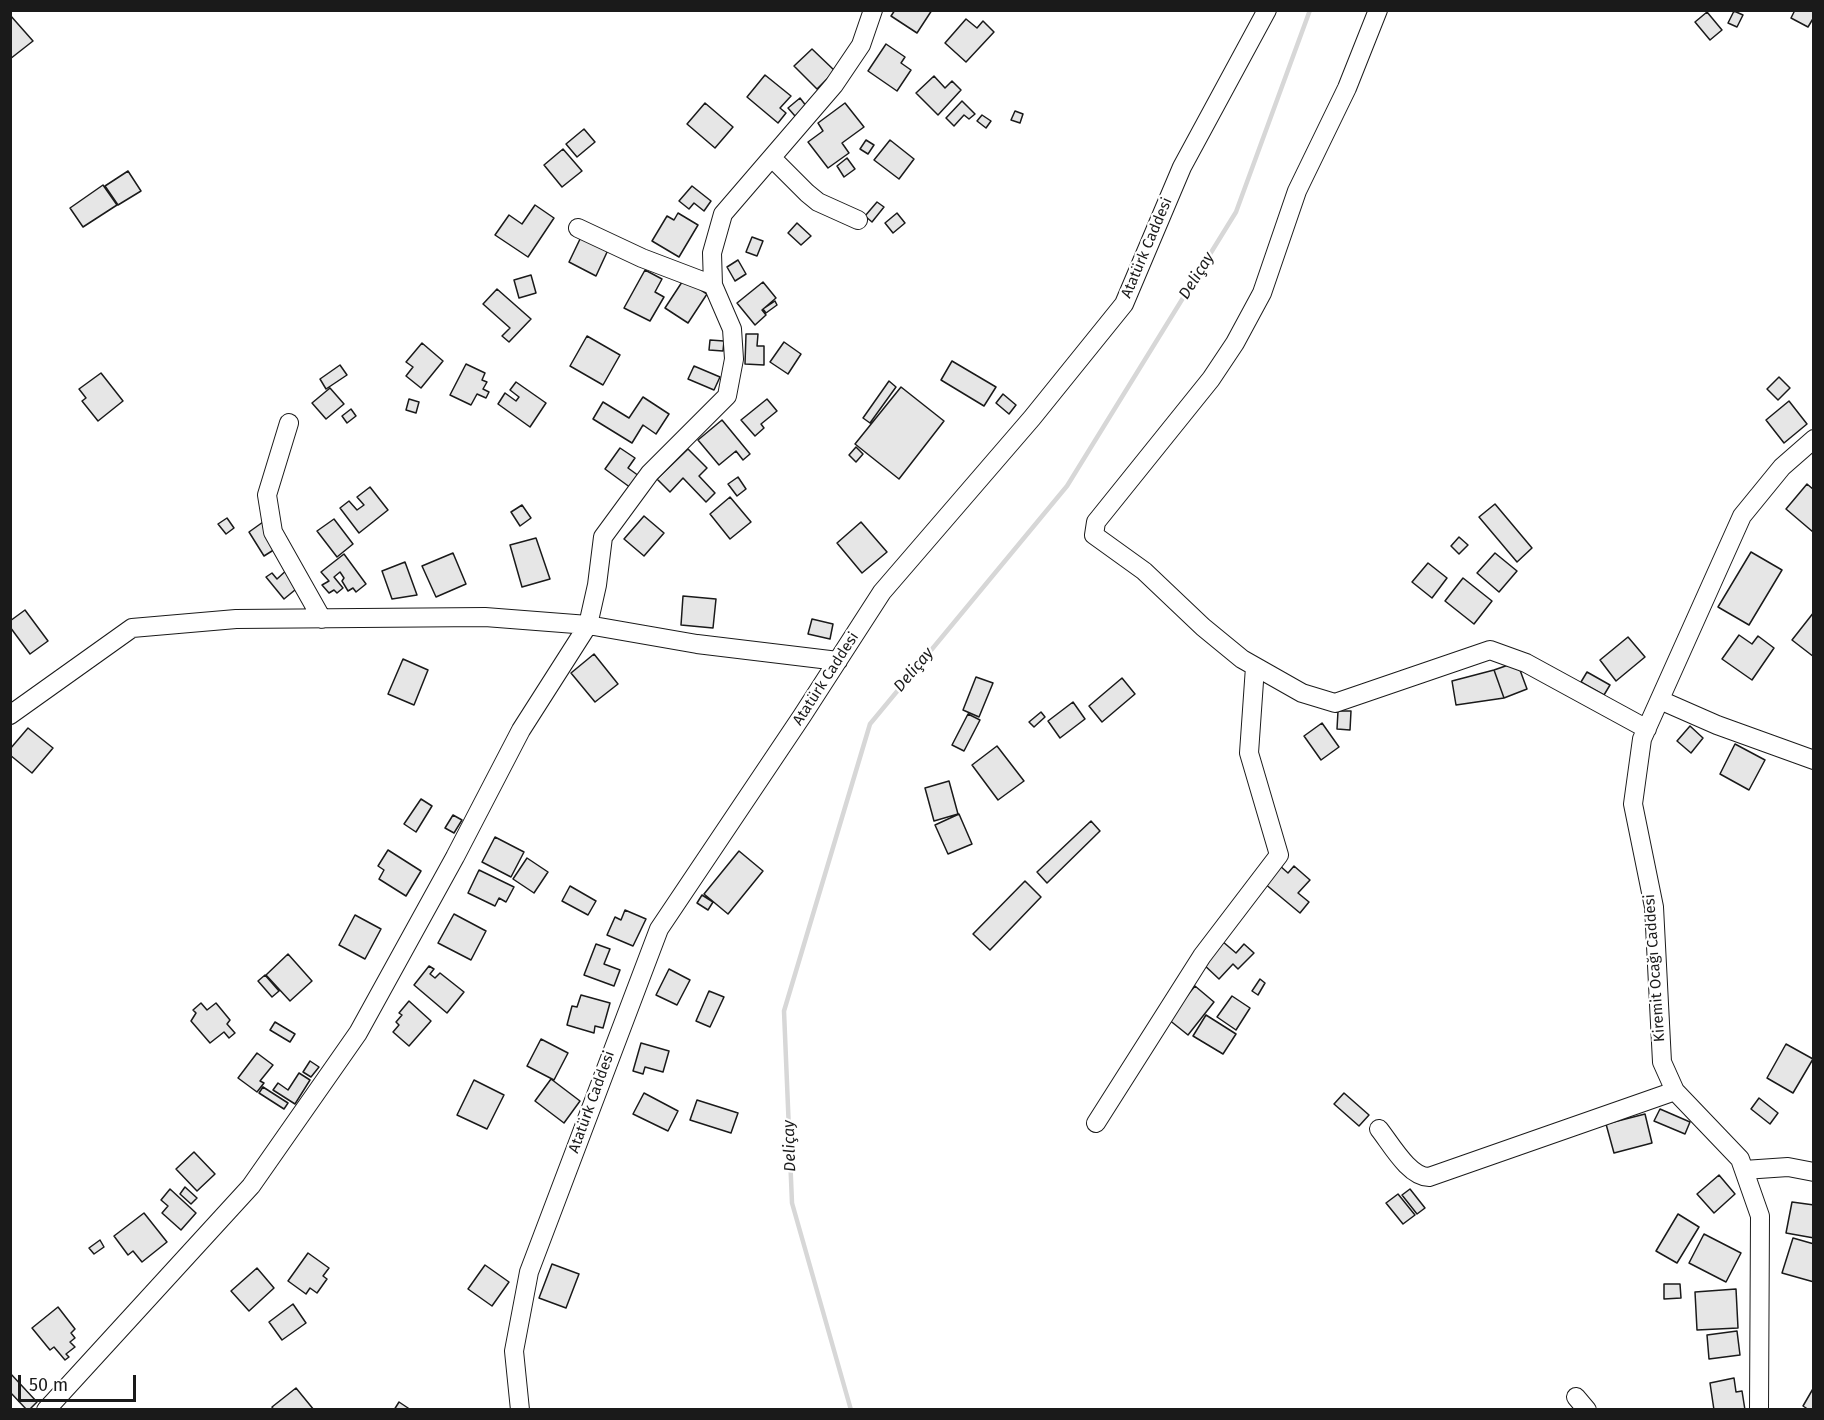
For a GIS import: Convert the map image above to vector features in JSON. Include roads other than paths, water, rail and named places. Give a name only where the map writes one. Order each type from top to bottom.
[{"type":"street","points":[[46,1410],[251,1186],[358,1033],[521,730],[588,625],[597,585],[603,537],[650,473],[727,396],[734,359],[732,329],[713,285],[712,253],[723,214],[834,85],[861,45],[873,10]]},
{"type":"street","name":"Atatürk Caddesi","points":[[520,1410],[514,1351],[529,1272],[659,929],[882,592],[1032,418],[1124,304],[1182,167],[1267,10]]},
{"type":"street","points":[[1378,10],[1347,88],[1298,191],[1262,293],[1235,343],[1211,379],[1096,522],[1094,535],[1144,571],[1203,627],[1242,659],[1302,693],[1335,702],[1490,650],[1526,663],[1647,729]]},
{"type":"street","points":[[772,158],[819,202],[858,220]]},
{"type":"street","points":[[578,228],[642,258],[713,285]]},
{"type":"street","points":[[289,423],[267,495],[273,532],[321,619]]},
{"type":"street","name":"Kiremit Ocağı Caddesi","points":[[1759,1410],[1760,1216],[1740,1159],[1675,1091],[1662,1062],[1654,907],[1633,804],[1642,739],[1742,516],[1782,467],[1814,439]]},
{"type":"street","points":[[10,715],[132,628],[236,619],[485,617],[588,625],[696,644],[838,661]]},
{"type":"street","points":[[1096,1123],[1202,956],[1279,855],[1249,753],[1255,667]]},
{"type":"street","points":[[1660,700],[1717,725],[1814,760]]},
{"type":"street","points":[[1379,1129],[1412,1171],[1421,1177],[1429,1177],[1675,1091]]},
{"type":"street","points":[[1744,1170],[1788,1167],[1814,1172]]},
{"type":"waterway","name":"Deliçay","points":[[851,1410],[792,1203],[784,1011],[870,724],[1067,486],[1236,212],[1310,10]]}]
